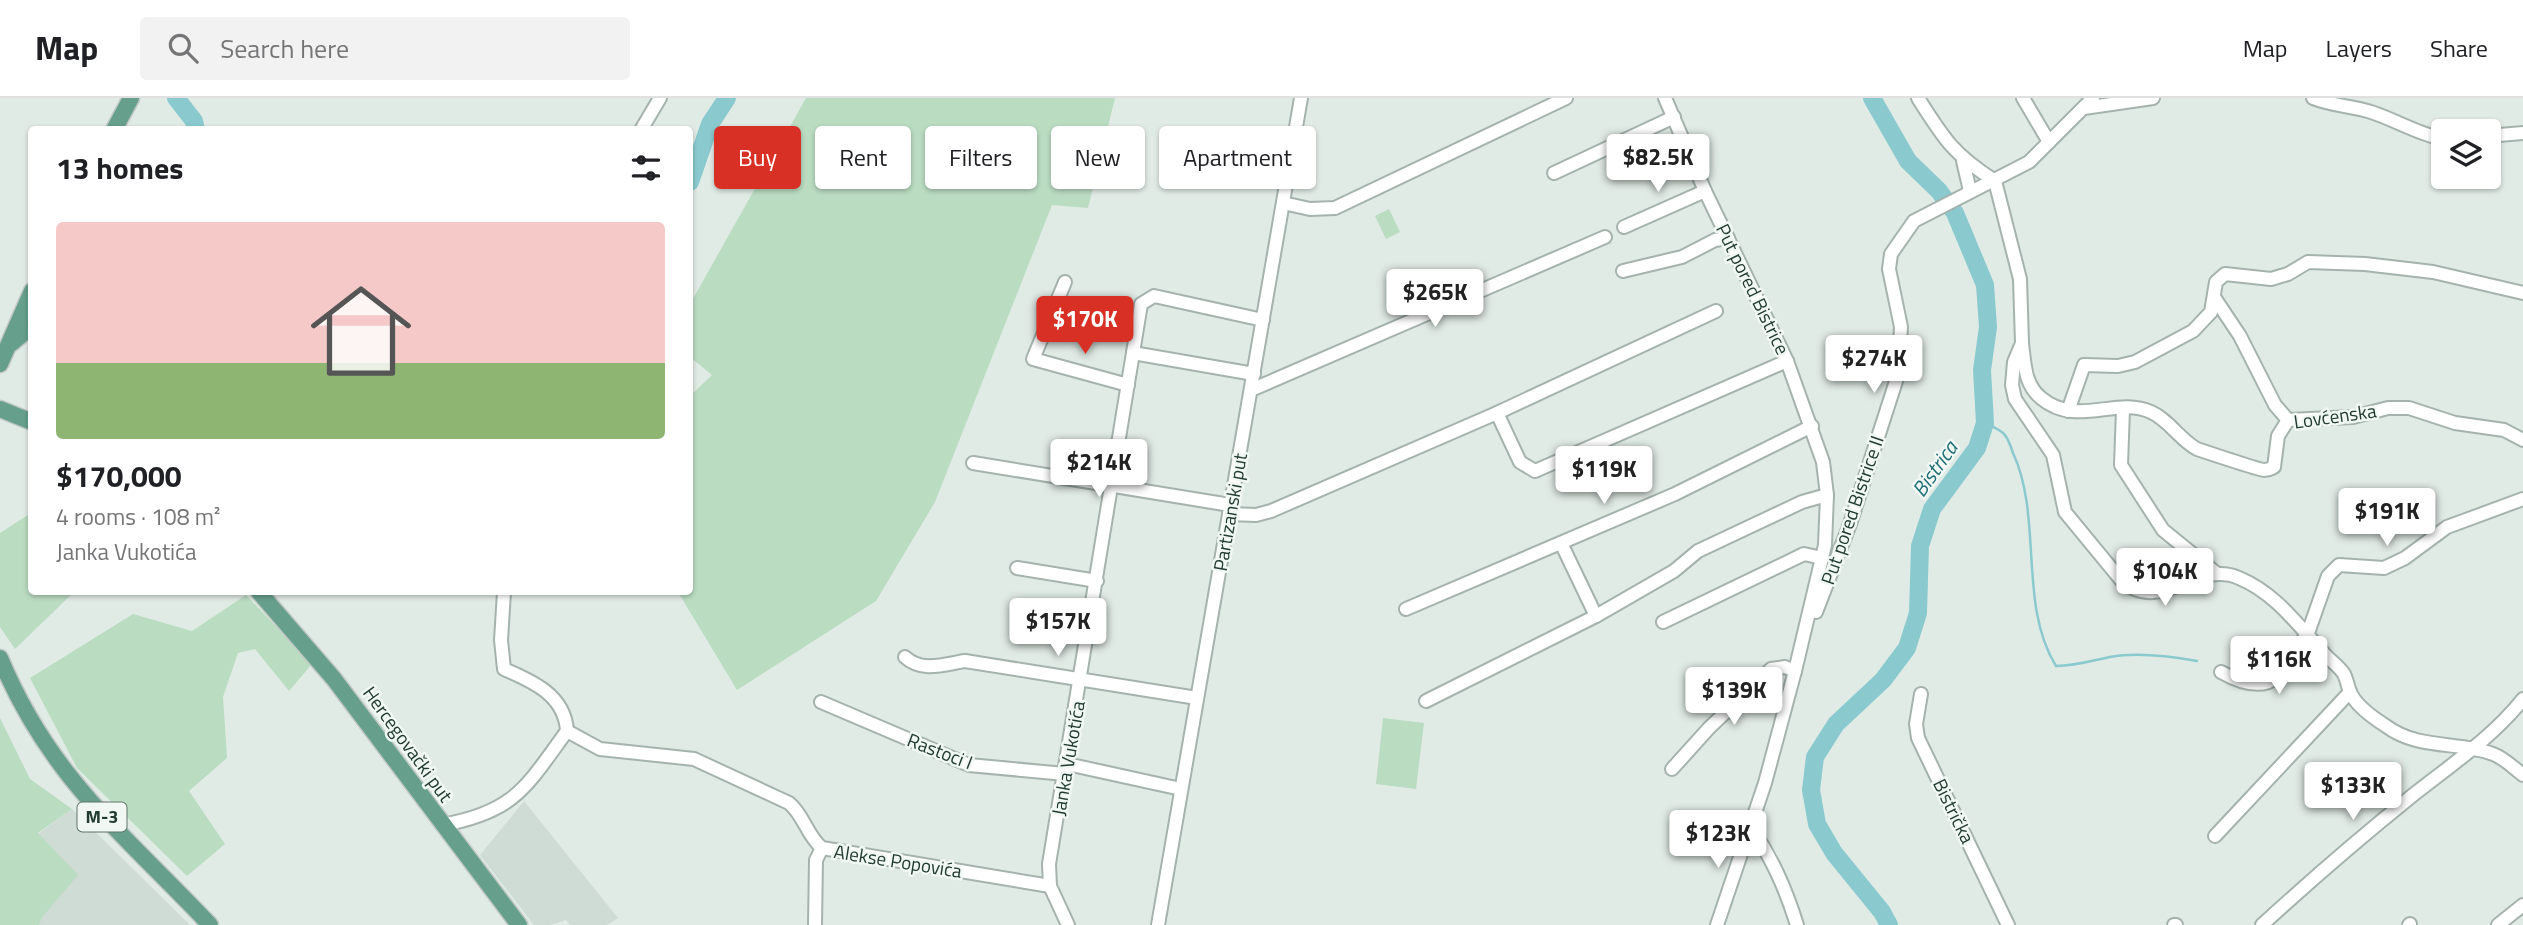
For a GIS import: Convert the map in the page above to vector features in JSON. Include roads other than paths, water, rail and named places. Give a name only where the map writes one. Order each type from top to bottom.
[{"type":"main road","points":[[118,122],[131,98]]},
{"type":"main road","points":[[3,357],[28,300]]},
{"type":"main road","points":[[3,357],[28,330]]},
{"type":"main road","points":[[6,411],[28,420]]},
{"type":"main road","name":"Hercegovački put","points":[[262,595],[334,679],[519,925]]},
{"type":"main road","name":"M-3","points":[[0,657],[34,727],[70,779],[108,824],[210,925]]},
{"type":"street","points":[[642,126],[660,98]]},
{"type":"street","name":"Partizanski put","points":[[1158,925],[1301,98]]},
{"type":"street","points":[[1283,204],[1310,209],[1335,208],[1566,98]]},
{"type":"street","name":"Put pored Bistrice","points":[[1665,98],[1705,191],[1787,361],[1823,462],[1827,495],[1824,551],[1795,671],[1765,783],[1717,925]]},
{"type":"street","points":[[1918,98],[1946,141],[1963,161],[1995,181],[2020,279],[2022,343],[2028,384],[2041,398],[2068,411],[2084,366],[2118,366],[2135,362],[2193,331],[2211,312],[2216,282],[2225,274],[2270,279],[2308,262],[2365,264],[2432,272],[2523,293]]},
{"type":"street","points":[[2023,98],[2049,142]]},
{"type":"street","points":[[2089,103],[2152,98]]},
{"type":"street","points":[[2313,98],[2349,109],[2365,110],[2431,137]]},
{"type":"street","name":"Put pored Bistrice II","points":[[1808,620],[1819,605],[1841,550],[1898,374],[1901,327],[1889,269],[1891,254],[1914,221],[2029,162],[2089,103]]},
{"type":"street","points":[[1553,173],[1674,117]]},
{"type":"street","points":[[2501,135],[2523,133]]},
{"type":"street","points":[[1963,161],[1968,191]]},
{"type":"street","points":[[1624,228],[1705,191]]},
{"type":"street","points":[[1251,390],[1605,237]]},
{"type":"street","points":[[1623,271],[1682,257],[1715,240],[1728,238]]},
{"type":"street","points":[[1065,282],[1033,359],[1128,385]]},
{"type":"street","points":[[2214,297],[2240,336],[2275,405],[2288,420]]},
{"type":"street","name":"Janka Vukotića","points":[[1068,925],[1050,886],[1049,864],[1141,304],[1146,298],[1166,298],[1263,320]]},
{"type":"street","points":[[973,463],[1112,484],[1256,515],[1271,511],[1497,412],[1716,311]]},
{"type":"street","points":[[2022,343],[2014,362],[2012,385],[2015,398],[2048,443],[2065,512],[2080,533],[2121,580],[2139,593],[2155,594],[2216,573]]},
{"type":"street","points":[[1133,353],[1254,374]]},
{"type":"street","points":[[1497,412],[1520,462],[1535,471],[1787,361]]},
{"type":"street","name":"Lovćenska","points":[[2068,411],[2132,407],[2153,413],[2198,449],[2261,470],[2274,467],[2278,436],[2288,420],[2353,417],[2388,408],[2409,408],[2455,423],[2504,430],[2523,440]]},
{"type":"street","points":[[2123,409],[2121,465],[2163,530],[2216,573],[2245,580],[2281,605],[2344,675],[2350,692],[2396,733],[2436,745],[2491,753],[2523,775]]},
{"type":"street","points":[[1406,609],[1675,494],[1812,426]]},
{"type":"street","points":[[1426,701],[1596,616],[1674,571],[1698,551],[1802,502],[1827,495]]},
{"type":"street","points":[[2221,672],[2240,682],[2272,681],[2308,633],[2324,585],[2339,565],[2385,568],[2405,558],[2447,527],[2523,499]]},
{"type":"street","points":[[1561,543],[1596,616]]},
{"type":"street","points":[[1663,622],[1804,554],[1841,550]]},
{"type":"street","points":[[1017,568],[1097,582]]},
{"type":"street","points":[[442,825],[474,819],[514,799],[567,731],[562,713],[548,691],[504,669],[501,640],[504,595]]},
{"type":"street","points":[[905,657],[912,663],[928,666],[965,661],[1197,698]]},
{"type":"street","points":[[1672,769],[1709,728],[1771,669],[1785,667],[1795,671]]},
{"type":"street","points":[[2215,836],[2249,796],[2350,692]]},
{"type":"street","name":"Bistrička","points":[[1921,694],[1916,724],[1918,738],[2008,925]]},
{"type":"street","points":[[2262,925],[2343,851],[2471,750],[2510,716],[2523,699]]},
{"type":"street","name":"Rastoci I","points":[[821,702],[969,765],[1066,769],[1181,789]]},
{"type":"street","name":"Alekse Popovića","points":[[567,731],[600,749],[694,759],[789,803],[798,813],[813,841],[822,848],[1050,886]]},
{"type":"street","points":[[1749,826],[1764,844],[1783,879],[1797,925]]},
{"type":"street","points":[[815,925],[816,855],[822,848]]},
{"type":"street","points":[[2498,925],[2523,905]]},
{"type":"waterway","points":[[176,98],[195,126]]},
{"type":"waterway","points":[[693,173],[710,124],[727,98]]},
{"type":"waterway","name":"Bistrica","points":[[1872,98],[1908,161],[1939,191],[1955,213],[1985,285],[1988,327],[1982,370],[1985,423],[1977,448],[1932,509],[1920,546],[1918,613],[1907,648],[1883,680],[1836,724],[1815,757],[1811,790],[1817,824],[1834,853],[1882,912],[1889,925]]},
{"type":"waterway","points":[[1985,423],[2005,436],[2022,478],[2030,532],[2037,616],[2044,642],[2056,666],[2131,655],[2197,661]]}]
